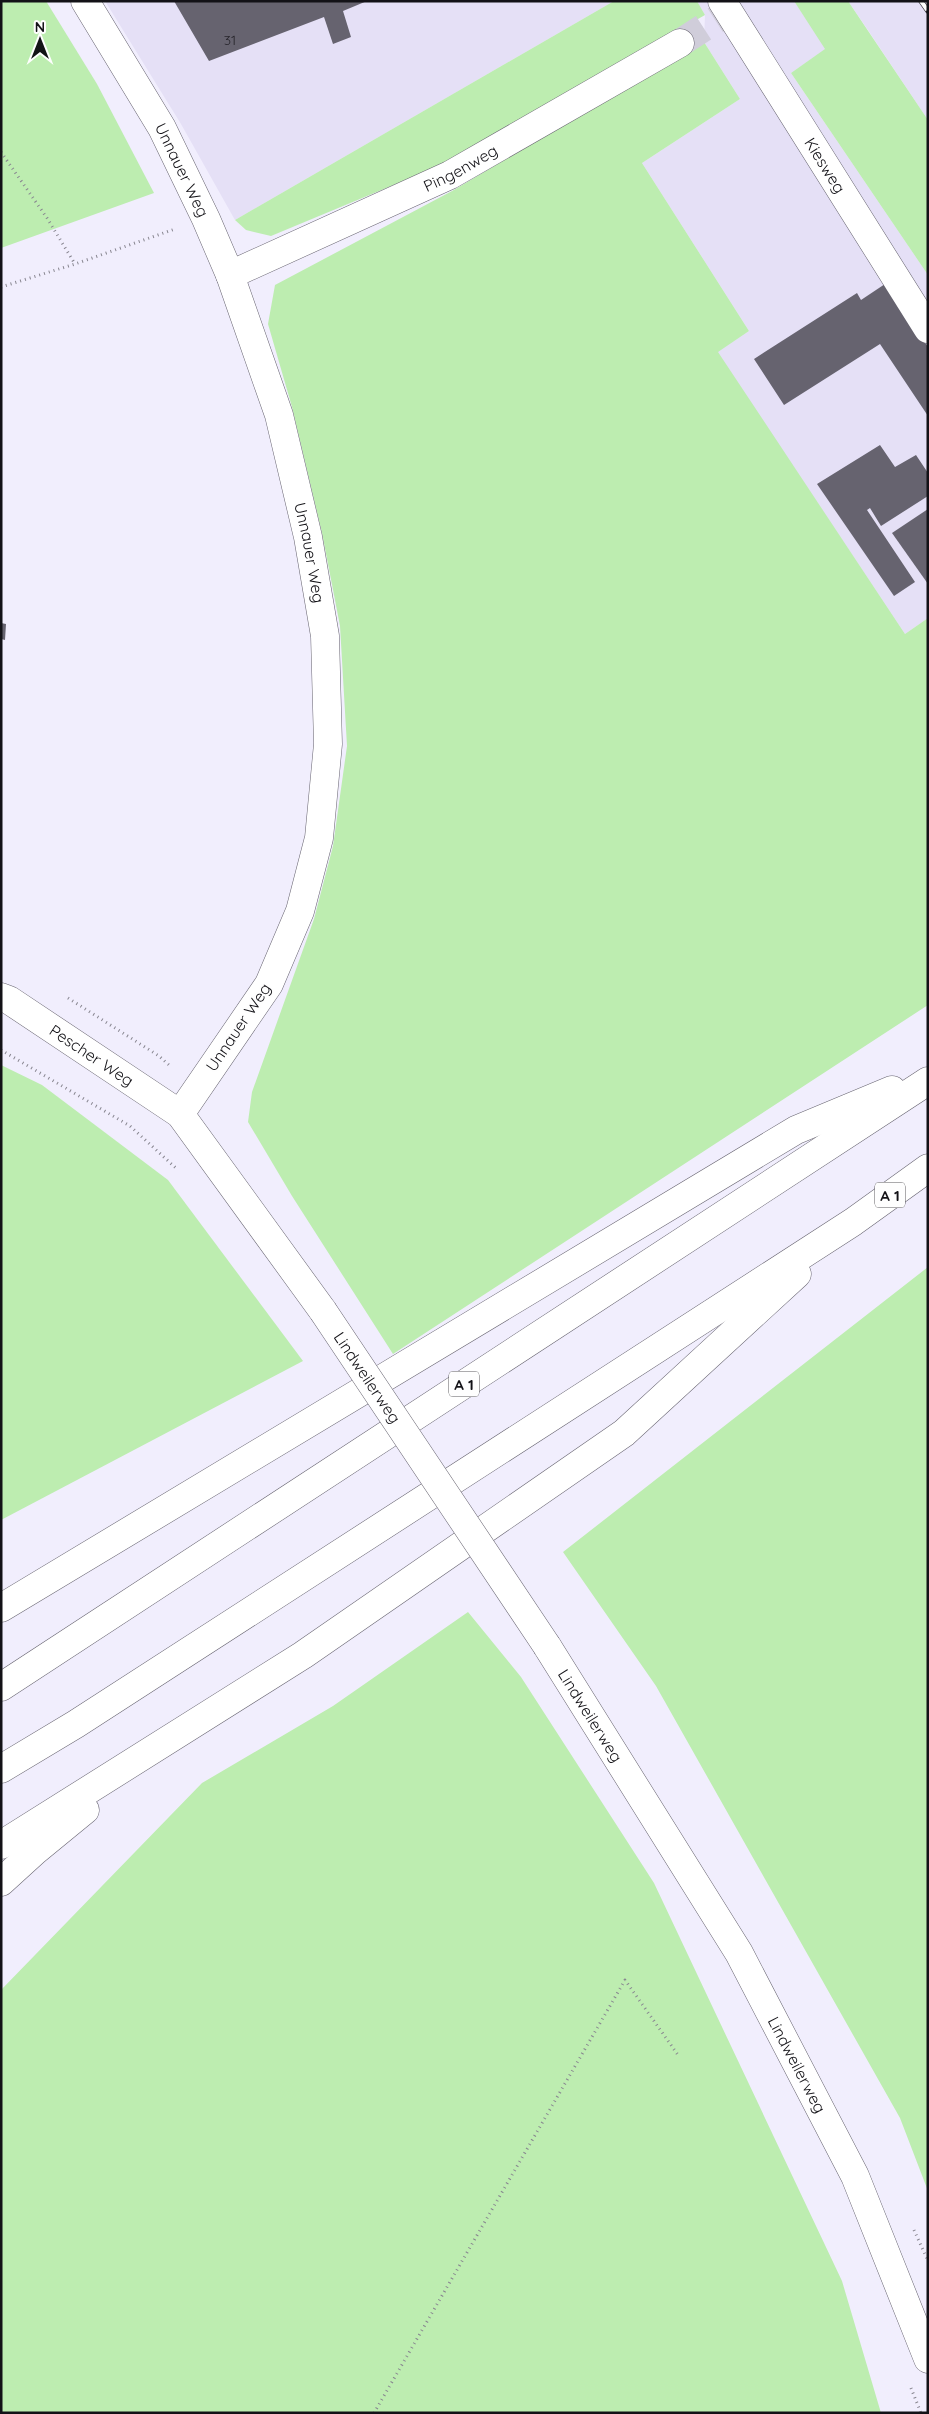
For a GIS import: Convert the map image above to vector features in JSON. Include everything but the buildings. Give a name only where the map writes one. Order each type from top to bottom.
[{"type":"main road","name":"Unnauer Weg","points":[[85,1],[162,128],[206,219],[230,275],[279,415],[308,537],[324,636],[328,744],[319,838],[300,911],[269,984],[180,1114]]},
{"type":"main road","name":"Kiesweg","points":[[722,1],[928,329]]},
{"type":"main road","name":"Pingenweg","points":[[230,275],[450,175],[680,43]]},
{"type":"main road","name":"Pescher Weg","points":[[1,997],[9,1000],[180,1114]]},
{"type":"main road","points":[[1,1608],[796,1130],[928,1075]]},
{"type":"main road","name":"A 1","points":[[1,1687],[928,1081]]},
{"type":"main road","name":"Lindweilerweg","points":[[180,1114],[323,1311],[547,1646],[739,1953],[855,2176],[928,2359]]},
{"type":"main road","name":"A 1","points":[[1,1769],[84,1719],[853,1222],[928,1168]]},
{"type":"main road","points":[[1,1845],[175,1738],[303,1655],[624,1433],[853,1222]]},
{"type":"main road","points":[[1,1595],[173,1505]]},
{"type":"main road","points":[[1,1882],[35,1850],[175,1738]]},
{"type":"path","points":[[1,152],[47,218],[75,264]]},
{"type":"path","points":[[1,287],[206,219]]},
{"type":"path","points":[[1,1050],[130,1126],[184,1175]]},
{"type":"path","points":[[374,2413],[625,1980],[678,2055]]},
{"type":"shaded area","points":[[105,1],[614,1],[235,220],[181,124]]},
{"type":"shaded area","points":[[697,1],[794,1],[826,49],[791,73],[928,275],[928,618],[905,634],[717,352],[749,331],[642,163],[740,99],[704,42],[705,15]]},
{"type":"shaded area","points":[[848,1],[928,1],[928,120],[868,30]]},
{"type":"green space","points":[[1,1],[46,1],[97,84],[154,193],[1,248]]},
{"type":"green space","points":[[614,1],[697,1],[705,15],[444,164],[271,236],[246,230],[235,220]]},
{"type":"green space","points":[[794,1],[848,1],[928,120],[928,275],[791,73],[825,49]]},
{"type":"green space","points":[[704,42],[740,99],[642,163],[749,331],[718,352],[905,634],[928,618],[928,1005],[393,1354],[292,1196],[248,1122],[252,1092],[314,919],[333,846],[347,746],[340,626],[322,533],[292,407],[268,324],[275,285],[452,191]]},
{"type":"green space","points":[[1,1065],[42,1085],[168,1180],[303,1361],[1,1520]]},
{"type":"green space","points":[[928,1267],[928,2191],[900,2118],[656,1686],[563,1552]]},
{"type":"green space","points":[[468,1612],[521,1677],[654,1883],[842,2281],[881,2413],[1,2413],[1,1990],[202,1783],[333,1706]]},
{"type":"tunnel","points":[[680,43],[745,1]]},
{"type":"railway","points":[[921,1],[928,11]]}]
